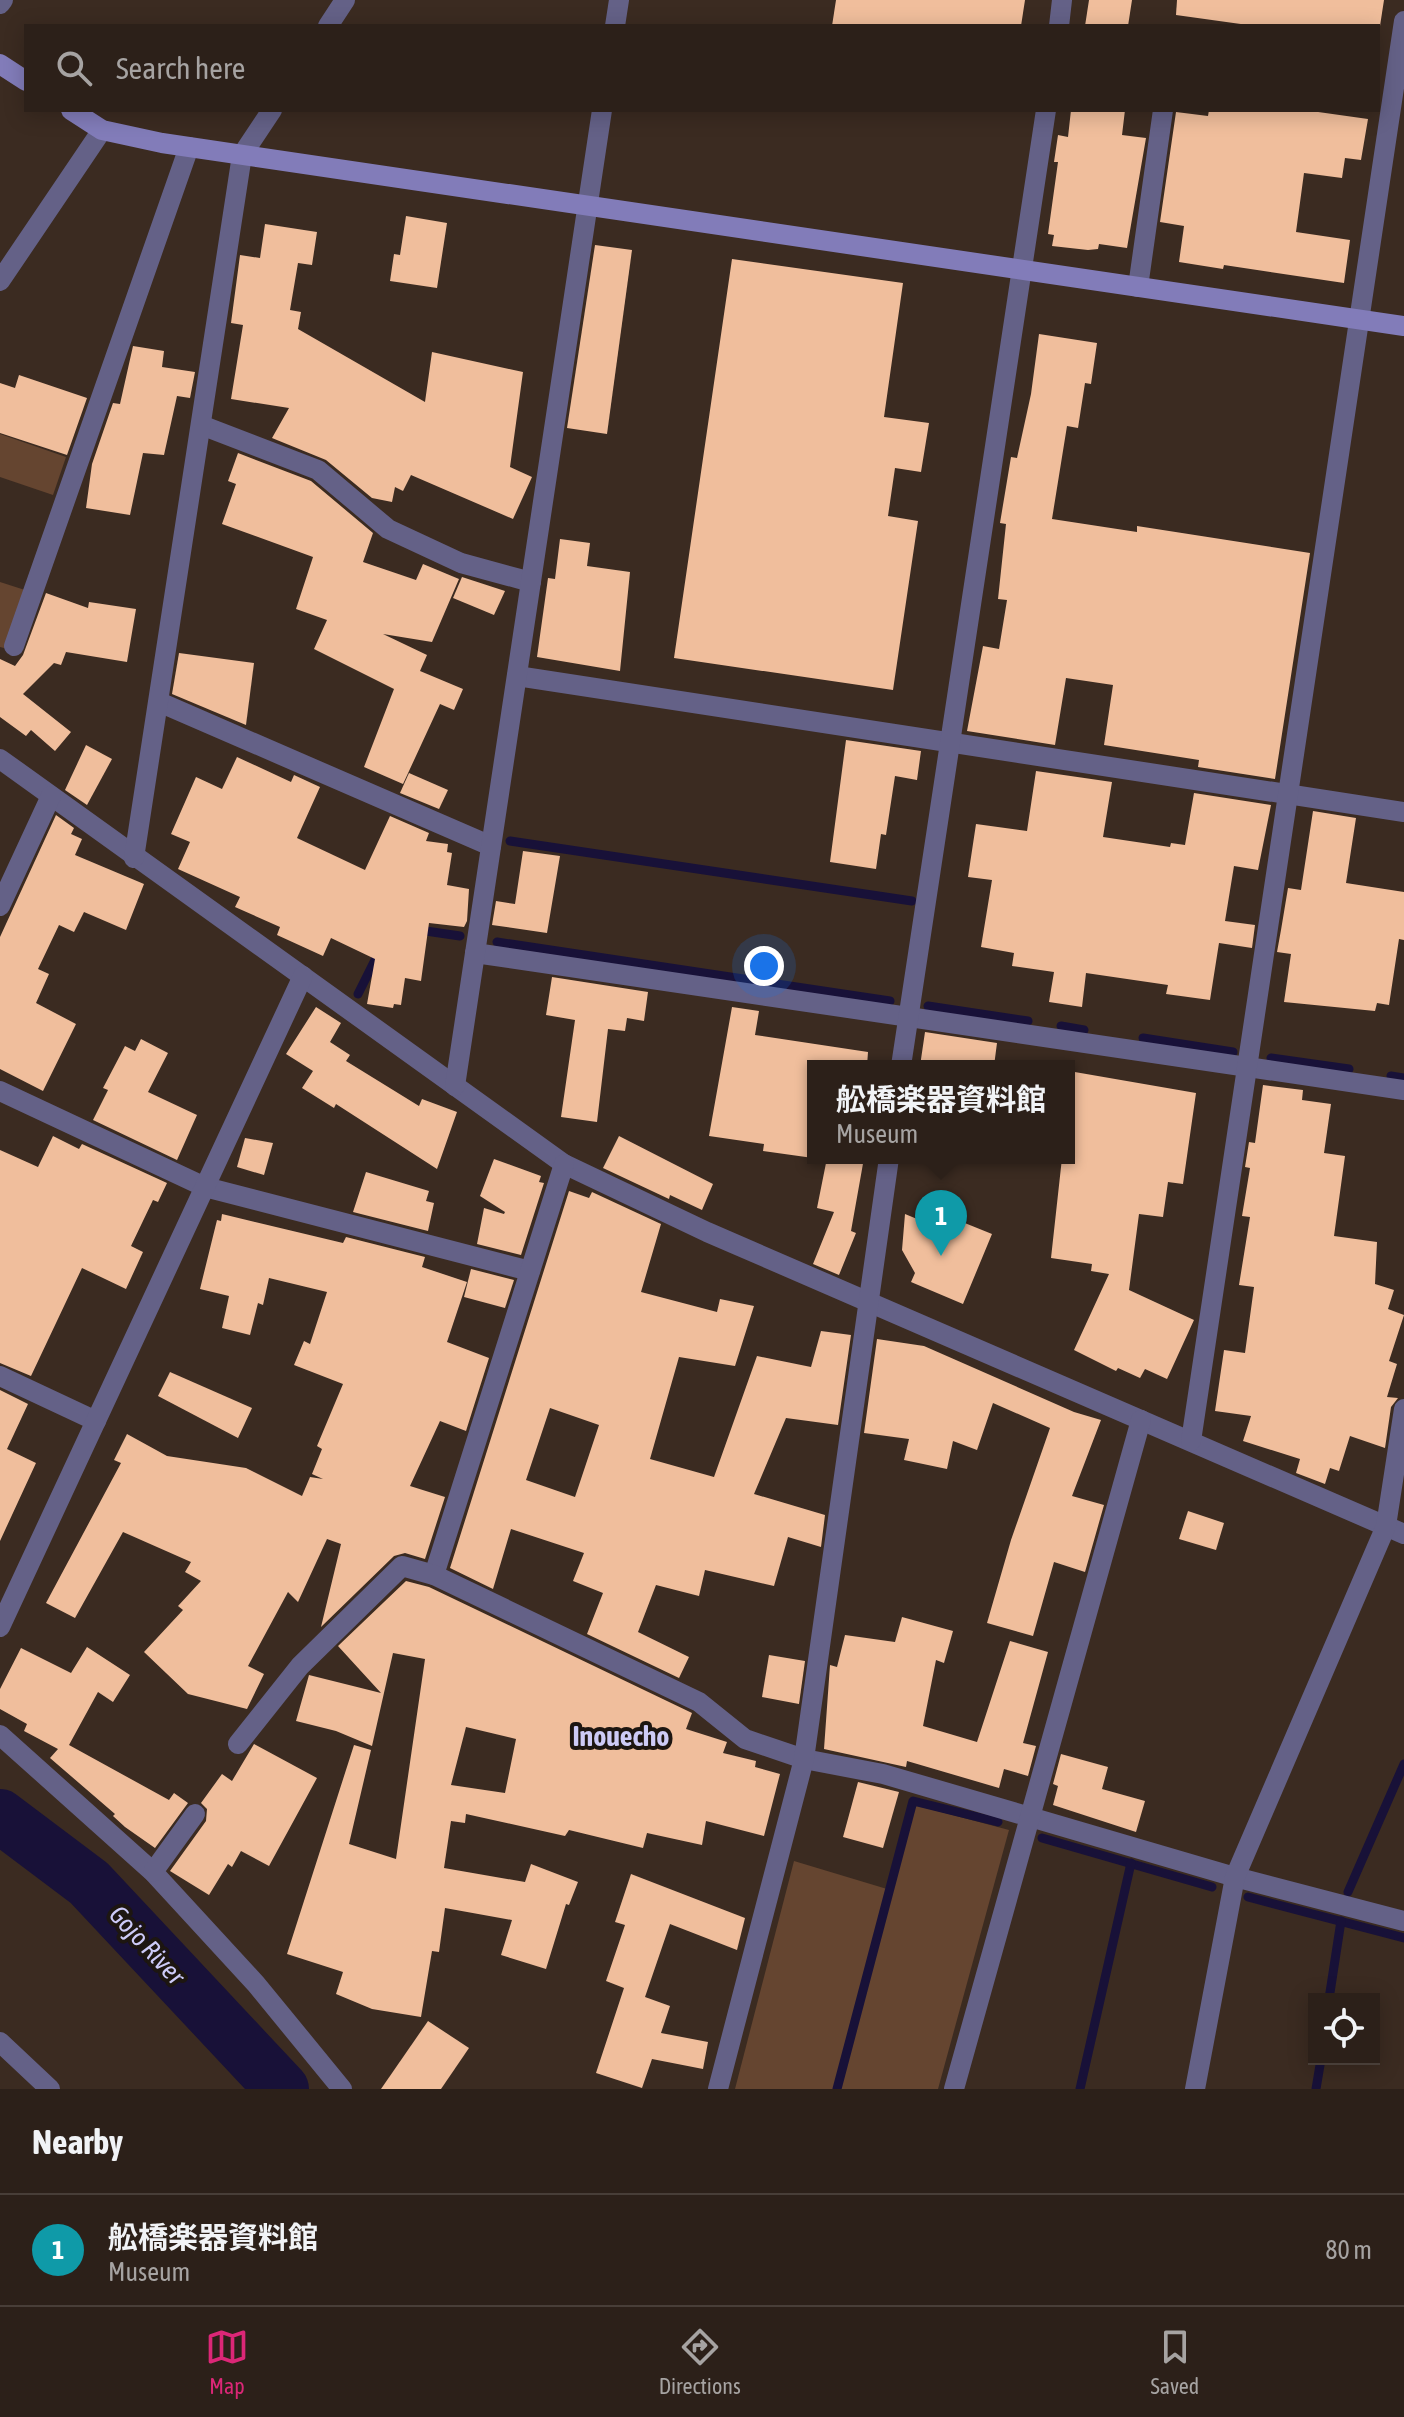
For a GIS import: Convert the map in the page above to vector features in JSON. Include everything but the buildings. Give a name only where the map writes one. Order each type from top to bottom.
[{"type":"street","points":[[329,24],[345,0]]},
{"type":"street","points":[[615,24],[619,0]]},
{"type":"street","points":[[1059,24],[1062,0]]},
{"type":"street","points":[[1191,1441],[1404,21]]},
{"type":"street","points":[[0,64],[24,80]]},
{"type":"street","points":[[74,112],[102,130],[189,147],[1404,326]]},
{"type":"street","points":[[134,858],[242,155],[271,112]]},
{"type":"street","points":[[455,1086],[602,112]]},
{"type":"street","points":[[902,1060],[1046,112]]},
{"type":"street","points":[[1138,287],[1163,112]]},
{"type":"street","points":[[0,281],[102,130]]},
{"type":"street","points":[[14,646],[189,147]]},
{"type":"street","points":[[201,425],[318,470],[388,529],[461,563],[531,582]]},
{"type":"street","points":[[517,676],[1404,812]]},
{"type":"street","points":[[159,702],[491,846]]},
{"type":"street","points":[[0,759],[564,1164],[707,1232],[1395,1530]]},
{"type":"street","points":[[0,906],[51,796]]},
{"type":"street","points":[[475,953],[1404,1090]]},
{"type":"street","points":[[0,1627],[303,976]]},
{"type":"street","points":[[0,1091],[205,1187],[530,1271]]},
{"type":"street","points":[[434,1575],[564,1164]]},
{"type":"street","points":[[718,2089],[804,1759],[888,1164]]},
{"type":"street","points":[[0,1376],[96,1421]]},
{"type":"street","points":[[1195,2089],[1235,1877],[1395,1530],[1404,1409]]},
{"type":"street","points":[[954,2089],[1141,1420]]},
{"type":"street","points":[[238,1744],[300,1666],[402,1566],[434,1575],[699,1702],[745,1739],[804,1759],[883,1774],[1235,1877],[1404,1921]]},
{"type":"street","points":[[0,1735],[153,1872],[256,1984],[342,2089]]},
{"type":"street","points":[[153,1872],[195,1814]]},
{"type":"street","points":[[0,2042],[50,2089]]},
{"type":"shaded area","points":[[0,434],[66,457],[53,495],[0,477]]},
{"type":"shaded area","points":[[0,582],[28,591],[8,649],[0,647]]},
{"type":"shaded area","points":[[911,1804],[1009,1830],[938,2089],[735,2089],[794,1861],[887,1889]]},
{"type":"waterway","points":[[510,841],[912,901]]},
{"type":"waterway","points":[[419,930],[460,936]]},
{"type":"waterway","points":[[497,942],[890,1001]]},
{"type":"waterway","points":[[358,994],[380,950]]},
{"type":"waterway","points":[[928,1006],[1028,1021]]},
{"type":"waterway","points":[[1061,1026],[1084,1030]]},
{"type":"waterway","points":[[1143,1038],[1233,1052]]},
{"type":"waterway","points":[[1271,1058],[1349,1069]]},
{"type":"waterway","points":[[1391,1076],[1404,1078]]},
{"type":"waterway","points":[[1348,1892],[1404,1764]]},
{"type":"waterway","points":[[837,2089],[913,1801],[998,1822]]},
{"type":"waterway","name":"Gojo River","points":[[0,1816],[89,1883],[282,2089]]},
{"type":"waterway","points":[[1042,1838],[1212,1887]]},
{"type":"waterway","points":[[1080,2089],[1131,1863]]},
{"type":"waterway","points":[[1248,1897],[1404,1938]]},
{"type":"waterway","points":[[1330,1993],[1341,1921]]},
{"type":"waterway","points":[[1316,2089],[1320,2065]]},
{"type":"place","name":"舩橋楽器資料館","points":[[941,1256]]},
{"type":"district","name":"Inouecho","points":[[621,1736]]}]
